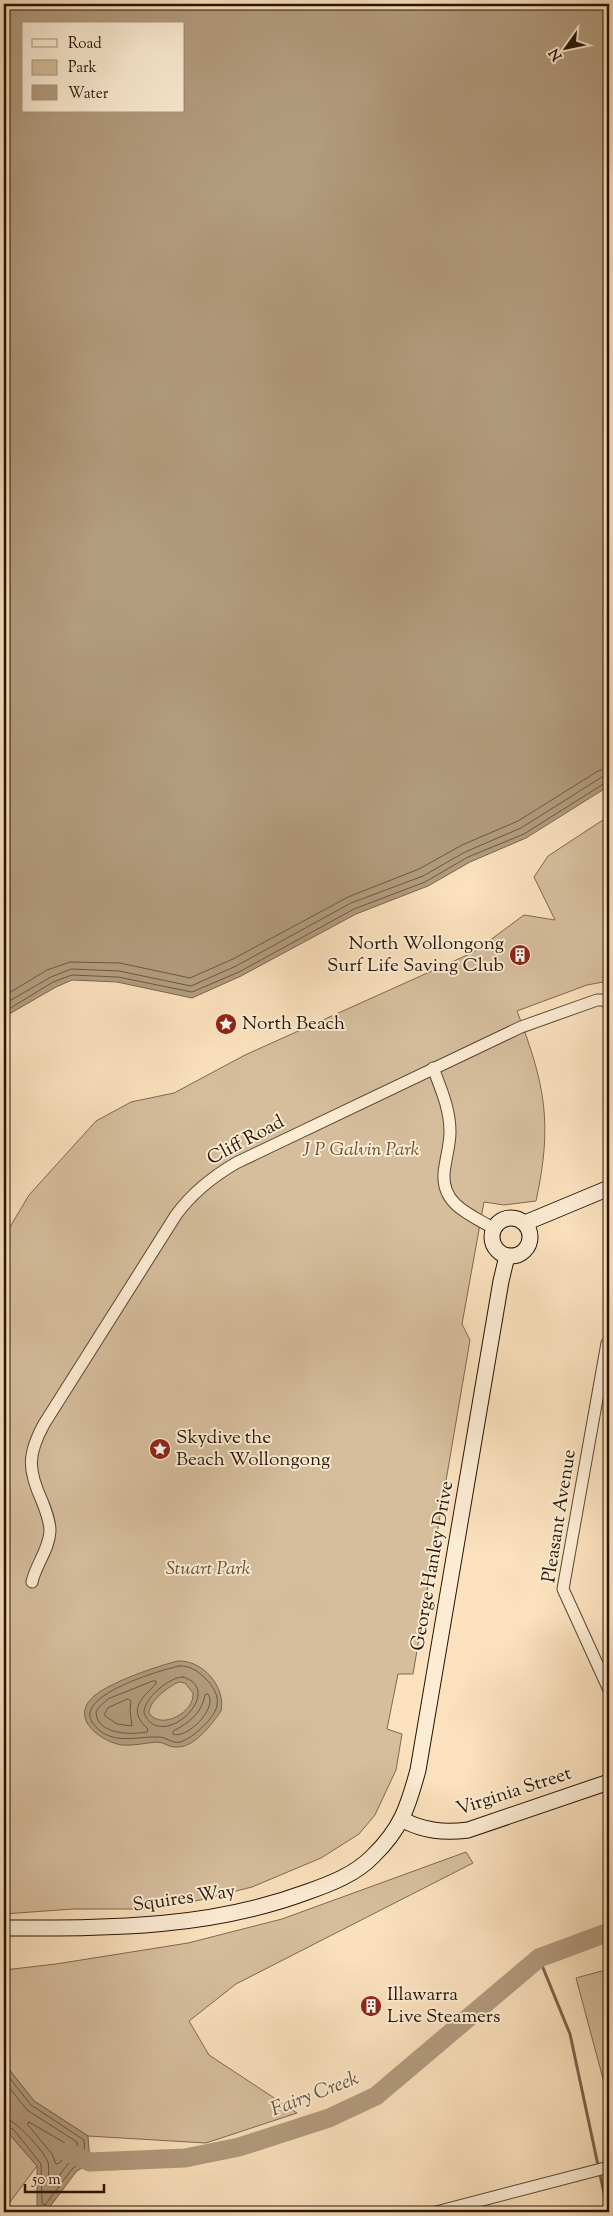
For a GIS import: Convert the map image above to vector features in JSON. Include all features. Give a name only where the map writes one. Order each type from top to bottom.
[{"type":"main road","points":[[525,1224],[609,1188]]},
{"type":"main road","points":[[508,1217],[520,1220],[525,1224],[530,1234],[528,1246],[519,1254],[507,1256],[502,1254],[493,1246],[491,1240],[493,1228],[497,1223],[508,1217]]},
{"type":"main road","name":"George Hanley Drive","points":[[362,1866],[373,1857],[403,1820],[418,1770],[501,1281],[507,1256]]},
{"type":"main road","name":"Virginia Street","points":[[403,1820],[417,1827],[431,1830],[450,1832],[468,1830],[609,1782]]},
{"type":"main road","name":"Squires Way","points":[[4,1928],[123,1928],[206,1919],[298,1896],[338,1879],[362,1866]]},
{"type":"street","name":"Cliff Road","points":[[32,1582],[36,1567],[47,1545],[50,1531],[47,1516],[31,1473],[31,1458],[35,1444],[44,1424],[185,1203],[208,1181],[236,1163],[433,1068],[527,1025],[597,1000],[609,1002]]},
{"type":"street","points":[[433,1068],[448,1113],[450,1140],[444,1175],[447,1194],[459,1208],[493,1228]]},
{"type":"street","name":"Pleasant Avenue","points":[[609,1342],[607,1343],[563,1589],[609,1690]]},
{"type":"street","points":[[436,2212],[462,2209],[609,2167]]},
{"type":"green space","name":"Stuart Park","points":[[609,816],[609,978],[603,982],[587,985],[517,1011],[527,1037],[540,1083],[545,1126],[541,1173],[536,1201],[504,1205],[484,1202],[462,1324],[470,1340],[413,1674],[398,1674],[387,1729],[402,1734],[396,1770],[375,1815],[359,1834],[321,1858],[252,1887],[200,1900],[150,1909],[73,1909],[4,1914],[4,1237],[29,1195],[96,1121],[131,1102],[174,1093],[245,1055],[474,952],[524,915],[555,920],[534,877],[548,856]]},
{"type":"green space","points":[[466,1852],[473,1863],[236,1984],[189,2021],[209,2055],[297,2113],[206,2143],[88,2136],[34,2101],[4,2063],[4,1970],[56,1964],[188,1943],[282,1919]]},
{"type":"green space","points":[[609,1969],[609,2101],[576,1978]]},
{"type":"green space","points":[[4,2128],[37,2166],[4,2210]]},
{"type":"water","points":[[4,4],[609,4],[609,786],[526,838],[470,862],[428,886],[356,914],[241,976],[192,998],[117,982],[72,980],[4,1017]]},
{"type":"water","points":[[178,1661],[196,1665],[204,1670],[216,1684],[220,1693],[221,1711],[208,1729],[196,1740],[182,1747],[173,1747],[157,1742],[122,1745],[106,1740],[91,1729],[85,1715],[86,1707],[98,1693],[132,1676]],"holes":[[[179,1682],[185,1683],[193,1693],[189,1707],[169,1720],[154,1718],[149,1713],[152,1704],[165,1690]]]},
{"type":"water","points":[[4,2063],[34,2101],[88,2136],[90,2162],[76,2172],[46,2212],[37,2212],[37,2166],[4,2128]]},
{"type":"waterway","name":"Fairy Creek","points":[[68,2152],[90,2162],[185,2158],[239,2147],[329,2118],[376,2096],[539,1958],[609,1932]]},
{"type":"waterway","points":[[539,1958],[570,2034],[608,2212]]},
{"type":"place","name":"North Wollongong Surf Life Saving Club","points":[[520,955]]},
{"type":"place","name":"North Beach","points":[[226,1024]]},
{"type":"place","name":"Skydive the Beach Wollongong","points":[[160,1449]]},
{"type":"place","name":"Illawarra Live Steamers","points":[[371,2006]]},
{"type":"park label","name":"J P Galvin Park","points":[[361,1150]]}]
